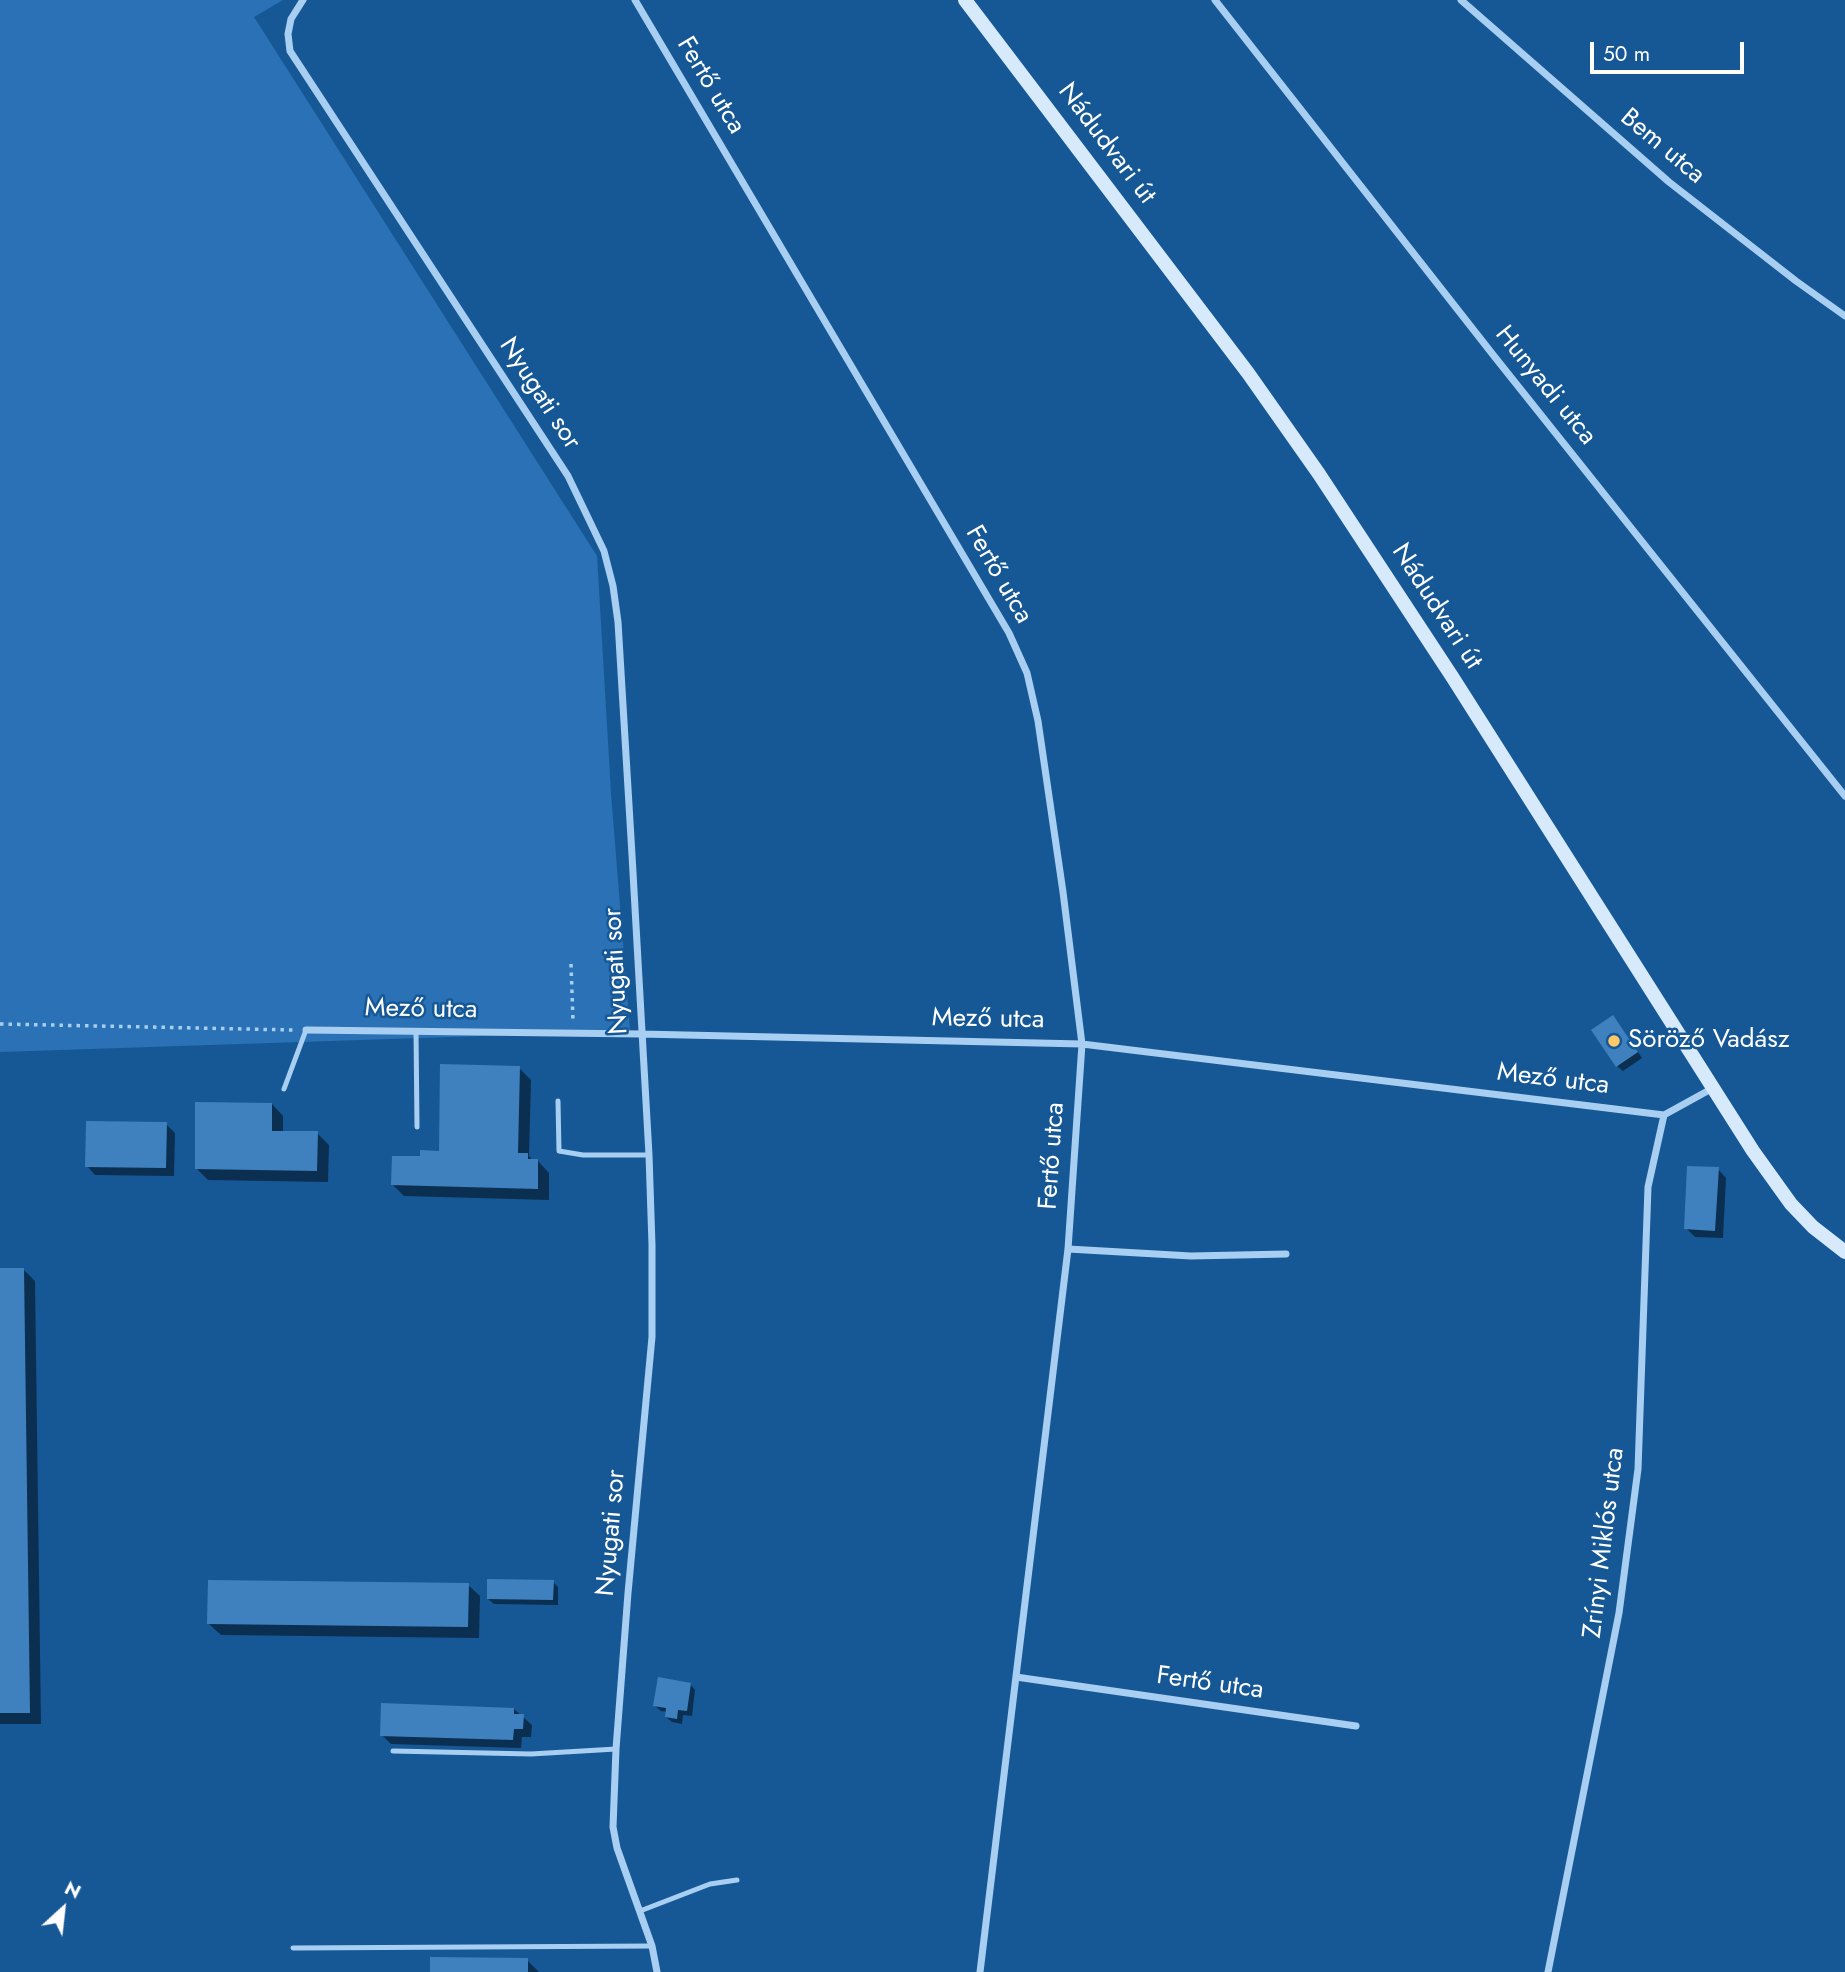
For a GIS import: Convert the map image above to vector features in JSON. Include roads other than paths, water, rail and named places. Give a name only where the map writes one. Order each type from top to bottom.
[{"type":"main road","name":"Nádudvari út","points":[[965,0],[1248,373],[1319,474],[1453,678],[1753,1151],[1790,1204],[1813,1227],[1845,1252]]},
{"type":"street","name":"Nyugati sor","points":[[303,0],[291,19],[288,34],[290,51],[568,476],[604,551],[613,586],[618,622],[649,1154],[652,1337],[616,1749],[613,1828],[617,1848],[652,1946],[657,1972]]},
{"type":"street","name":"Fertő utca","points":[[635,0],[1009,633],[1027,673],[1038,721],[1082,1044],[1068,1249],[980,1972]]},
{"type":"street","name":"Hunyadi utca","points":[[1215,0],[1494,356],[1845,796]]},
{"type":"street","name":"Bem utca","points":[[1461,0],[1669,182],[1845,316]]},
{"type":"street","name":"Mező utca","points":[[306,1030],[1082,1044],[1664,1115]]},
{"type":"street","points":[[1664,1115],[1713,1088]]},
{"type":"street","name":"Zrínyi Miklós utca","points":[[1548,1972],[1619,1613],[1638,1469],[1647,1187],[1664,1115]]},
{"type":"street","name":"Fertő utca","points":[[1068,1249],[1191,1256],[1286,1254]]},
{"type":"street","name":"Fertő utca","points":[[1016,1677],[1356,1726]]},
{"type":"lane","points":[[284,1090],[306,1030]]},
{"type":"lane","points":[[416,1031],[417,1127]]},
{"type":"lane","points":[[558,1101],[559,1151],[583,1156],[649,1154]]},
{"type":"lane","points":[[393,1751],[531,1754],[616,1749]]},
{"type":"lane","points":[[640,1911],[710,1884],[737,1880]]},
{"type":"lane","points":[[293,1948],[652,1946]]},
{"type":"place","name":"Söröző Vadász","points":[[1614,1041]]}]
